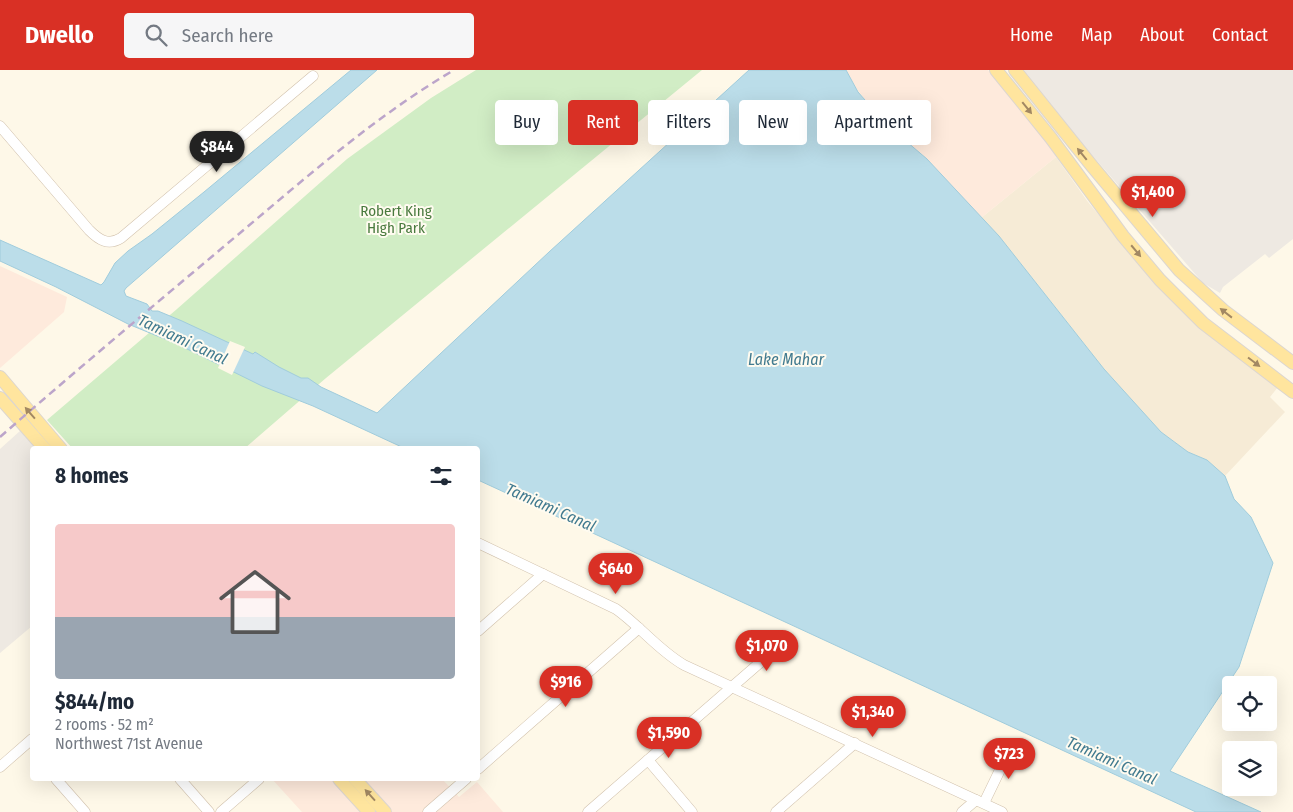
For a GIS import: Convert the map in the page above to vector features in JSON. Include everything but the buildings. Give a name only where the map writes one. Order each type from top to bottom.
[{"type":"main road","points":[[996,70],[1051,138],[1118,230],[1160,280],[1203,323],[1293,392]]},
{"type":"main road","points":[[1015,70],[1179,270],[1222,310],[1293,363]]},
{"type":"main road","points":[[0,378],[58,446]]},
{"type":"main road","points":[[0,398],[42,446]]},
{"type":"main road","points":[[341,781],[369,812]]},
{"type":"main road","points":[[357,781],[385,812]]},
{"type":"street","points":[[0,126],[89,230],[101,240],[114,242],[313,76]]},
{"type":"street","points":[[480,544],[606,604],[625,616],[656,646],[672,658],[696,671],[1002,812]]},
{"type":"street","points":[[480,629],[543,574]]},
{"type":"street","points":[[480,767],[639,628]]},
{"type":"street","points":[[588,812],[786,640]]},
{"type":"street","points":[[776,812],[855,743]]},
{"type":"street","points":[[962,812],[980,802],[1012,745]]},
{"type":"street","points":[[0,767],[30,746]]},
{"type":"street","points":[[648,760],[692,812]]},
{"type":"street","points":[[58,781],[85,812]]},
{"type":"street","points":[[182,781],[209,812]]},
{"type":"street","points":[[221,812],[257,781]]},
{"type":"street","points":[[428,812],[464,781]]},
{"type":"shaded area","points":[[846,70],[988,70],[1047,142],[1056,157],[981,218],[927,159],[911,145],[931,145],[931,100],[865,100]]},
{"type":"shaded area","points":[[1024,70],[1293,70],[1293,239],[1269,258],[1265,254],[1223,287],[1220,293],[1203,283],[1086,148]]},
{"type":"shaded area","points":[[1056,157],[1088,202],[1113,232],[1278,387],[1270,397],[1285,412],[1225,476],[1207,460],[1188,452],[1161,432],[1104,369],[1011,251],[981,218]]},
{"type":"shaded area","points":[[0,266],[67,297],[64,312],[0,368]]},
{"type":"shaded area","points":[[20,431],[33,446],[30,446],[30,628],[0,653],[0,449]]},
{"type":"shaded area","points":[[274,781],[444,781],[459,797],[477,782],[503,812],[302,812]]},
{"type":"green space","name":"Robert King High Park","points":[[476,70],[702,70],[665,100],[648,100],[648,114],[638,122],[638,100],[568,100],[568,145],[610,145],[326,378],[247,446],[70,446],[47,420],[177,309],[347,159],[431,98]]},
{"type":"water","name":"Lake Mahar","points":[[351,70],[377,70],[124,291],[126,296],[147,304],[152,311],[158,311],[182,321],[253,354],[255,352],[301,378],[308,378],[321,387],[377,413],[667,145],[729,145],[729,100],[716,100],[749,70],[846,70],[858,92],[865,100],[817,100],[817,145],[911,145],[927,159],[999,236],[1104,369],[1161,432],[1188,452],[1207,460],[1225,476],[1234,499],[1251,517],[1273,563],[1239,667],[1233,676],[1222,676],[1222,693],[1170,771],[1261,812],[1196,812],[480,481],[480,446],[400,446],[313,406],[262,386],[177,344],[128,324],[0,261],[0,240],[101,285],[115,263]]},
{"type":"pier","points":[[230,341],[245,347],[232,375],[218,368]]},
{"type":"railway","points":[[0,437],[317,168],[370,126],[454,70]]},
{"type":"water label","name":"Tamiami Canal","points":[[183,339]]},
{"type":"water label","name":"Tamiami Canal","points":[[551,507]]},
{"type":"water label","name":"Tamiami Canal","points":[[1112,760]]}]
